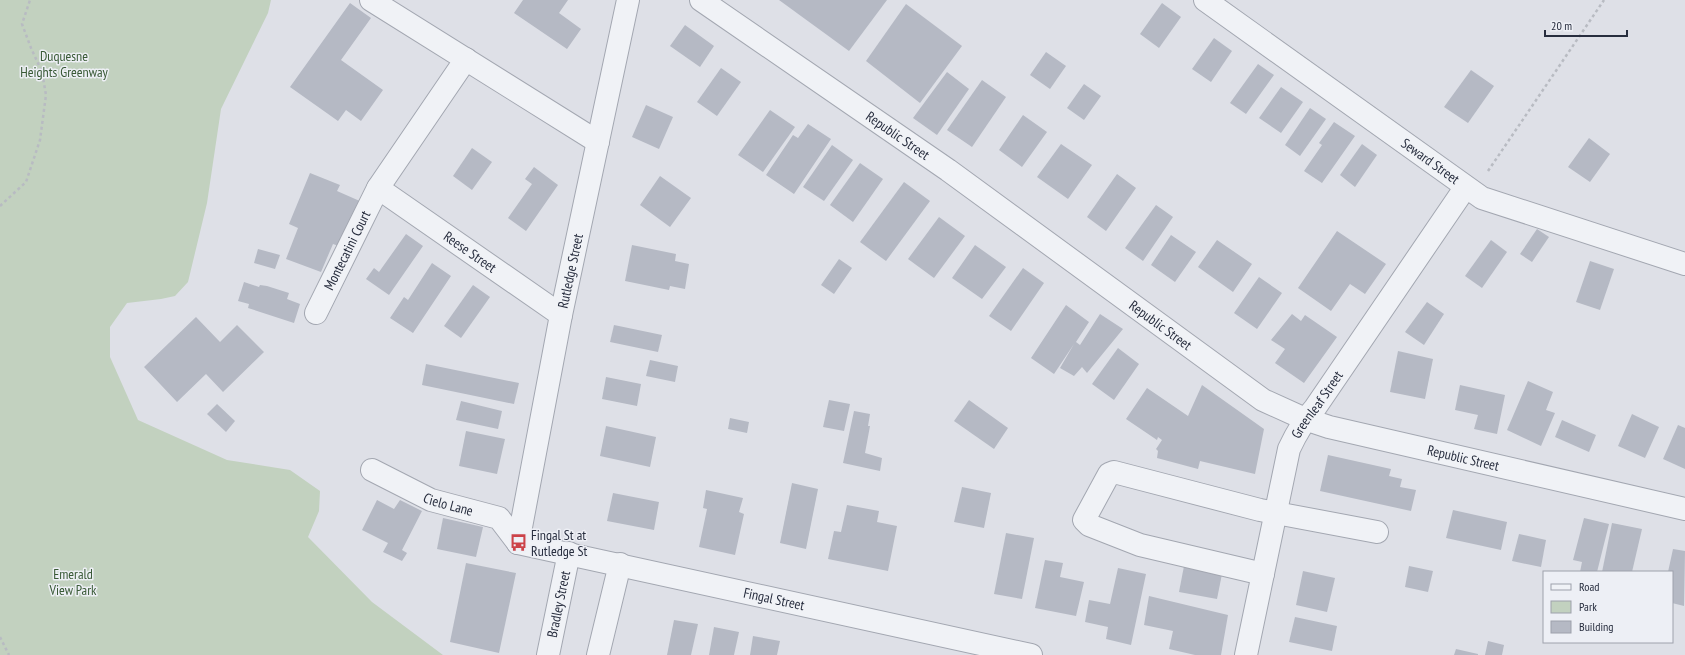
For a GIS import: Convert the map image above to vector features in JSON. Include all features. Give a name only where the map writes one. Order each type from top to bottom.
[{"type":"street","points":[[371,0],[598,142]]},
{"type":"street","name":"Rutledge Street","points":[[518,543],[561,315],[628,0]]},
{"type":"street","name":"Republic Street","points":[[701,0],[948,170],[1263,400],[1305,419],[1329,427],[1685,509]]},
{"type":"street","name":"Seward Street","points":[[1205,0],[1465,188],[1482,198],[1685,264]]},
{"type":"street","name":"Montecatini Court","points":[[316,313],[378,188],[466,59]]},
{"type":"street","name":"Reese Street","points":[[378,188],[561,315]]},
{"type":"street","name":"Greenleaf Street","points":[[1246,655],[1289,450],[1305,419],[1315,408],[1465,188]]},
{"type":"street","name":"Cielo Lane","points":[[372,470],[431,500],[499,518],[518,543]]},
{"type":"street","points":[[1263,574],[1140,545],[1088,525],[1084,520],[1109,474],[1114,472],[1276,514],[1377,532]]},
{"type":"street","name":"Fingal Street","points":[[518,543],[620,564],[1031,655]]},
{"type":"street","name":"Bradley Street","points":[[548,655],[569,553]]},
{"type":"street","points":[[598,655],[620,564]]},
{"type":"path","points":[[0,206],[26,182],[40,140],[46,95],[42,72],[22,24],[30,0]]},
{"type":"path","points":[[1487,171],[1604,0]]},
{"type":"path","points":[[0,637],[9,655]]},
{"type":"green space","points":[[0,0],[271,0],[268,13],[221,109],[207,203],[188,282],[175,296],[127,303],[110,327],[110,357],[138,420],[227,460],[290,470],[320,491],[319,511],[308,537],[372,602],[443,655],[0,655]]},
{"type":"building","points":[[523,0],[568,0],[559,13],[581,29],[567,49],[514,13]]},
{"type":"building","points":[[779,0],[887,0],[849,51]]},
{"type":"building","points":[[350,3],[371,18],[341,60],[383,90],[361,121],[346,110],[338,121],[290,87]]},
{"type":"building","points":[[1162,3],[1181,17],[1159,48],[1140,34]]},
{"type":"building","points":[[906,4],[962,46],[920,103],[866,61]]},
{"type":"building","points":[[685,25],[714,46],[700,67],[670,46]]},
{"type":"building","points":[[1214,38],[1232,51],[1211,82],[1192,69]]},
{"type":"building","points":[[1046,52],[1066,66],[1050,89],[1030,75]]},
{"type":"building","points":[[1258,64],[1274,75],[1246,114],[1230,103]]},
{"type":"building","points":[[721,68],[741,82],[717,116],[697,102]]},
{"type":"building","points":[[1471,70],[1494,86],[1468,123],[1444,107]]},
{"type":"building","points":[[947,72],[969,89],[937,135],[913,118]]},
{"type":"building","points":[[982,80],[1006,97],[972,147],[947,130]]},
{"type":"building","points":[[1084,84],[1101,96],[1084,120],[1067,108]]},
{"type":"building","points":[[1281,87],[1303,102],[1281,133],[1259,118]]},
{"type":"building","points":[[646,105],[673,117],[659,149],[632,137]]},
{"type":"building","points":[[1310,108],[1326,119],[1300,156],[1285,145]]},
{"type":"building","points":[[770,110],[795,127],[763,172],[738,155]]},
{"type":"building","points":[[1023,115],[1047,132],[1022,167],[999,150]]},
{"type":"building","points":[[1334,122],[1355,136],[1322,183],[1304,171],[1322,145],[1319,143]]},
{"type":"building","points":[[808,124],[831,139],[794,194],[766,175],[793,135],[798,138]]},
{"type":"building","points":[[1589,138],[1610,154],[1590,182],[1568,167]]},
{"type":"building","points":[[1061,144],[1092,165],[1068,199],[1037,177]]},
{"type":"building","points":[[1362,144],[1377,155],[1355,187],[1340,175]]},
{"type":"building","points":[[832,145],[853,160],[824,201],[803,187]]},
{"type":"building","points":[[472,148],[492,162],[472,190],[453,176]]},
{"type":"building","points":[[860,163],[883,179],[853,222],[830,205]]},
{"type":"building","points":[[534,167],[558,185],[526,231],[508,218],[532,184],[525,179]]},
{"type":"building","points":[[310,173],[340,185],[337,191],[362,202],[344,248],[333,244],[321,272],[286,259],[298,228],[289,224]]},
{"type":"building","points":[[1117,174],[1136,188],[1106,231],[1087,217]]},
{"type":"building","points":[[660,176],[691,198],[670,227],[640,205]]},
{"type":"building","points":[[904,182],[930,201],[886,261],[860,242]]},
{"type":"building","points":[[1156,205],[1173,217],[1143,261],[1125,248]]},
{"type":"building","points":[[939,217],[965,236],[934,278],[908,259]]},
{"type":"building","points":[[1537,229],[1549,237],[1532,262],[1520,254]]},
{"type":"building","points":[[1337,231],[1386,264],[1365,294],[1350,284],[1331,311],[1298,288]]},
{"type":"building","points":[[406,234],[423,246],[389,295],[366,279],[374,268],[379,272]]},
{"type":"building","points":[[1171,235],[1196,252],[1175,282],[1151,265]]},
{"type":"building","points":[[1217,240],[1252,264],[1233,292],[1198,267]]},
{"type":"building","points":[[1491,240],[1507,252],[1482,288],[1465,276]]},
{"type":"building","points":[[632,245],[676,254],[675,261],[689,264],[685,289],[670,286],[669,290],[625,281]]},
{"type":"building","points":[[975,245],[1006,267],[982,299],[952,278]]},
{"type":"building","points":[[258,249],[280,255],[275,269],[254,263]]},
{"type":"building","points":[[839,259],[852,268],[834,294],[821,285]]},
{"type":"building","points":[[1590,261],[1614,269],[1600,310],[1576,302]]},
{"type":"building","points":[[432,263],[451,276],[413,333],[390,318],[404,297],[408,300]]},
{"type":"building","points":[[1023,268],[1044,283],[1011,331],[989,316]]},
{"type":"building","points":[[1259,277],[1282,293],[1257,329],[1234,313]]},
{"type":"building","points":[[244,282],[259,287],[260,285],[267,286],[289,293],[287,299],[300,304],[294,323],[248,308],[249,304],[238,301]]},
{"type":"building","points":[[473,285],[490,297],[461,338],[444,326]]},
{"type":"building","points":[[1427,302],[1444,314],[1424,345],[1405,332]]},
{"type":"building","points":[[1066,305],[1089,322],[1076,342],[1080,345],[1100,314],[1123,329],[1087,373],[1082,367],[1074,376],[1060,368],[1074,344],[1054,374],[1031,358]]},
{"type":"building","points":[[1292,314],[1301,321],[1305,315],[1337,337],[1304,383],[1275,363],[1285,349],[1271,340]]},
{"type":"building","points":[[196,317],[220,342],[237,325],[264,352],[223,392],[206,374],[177,402],[144,367]]},
{"type":"building","points":[[614,325],[662,335],[658,352],[610,342]]},
{"type":"building","points":[[1118,348],[1139,364],[1114,400],[1092,384]]},
{"type":"building","points":[[1398,351],[1433,359],[1425,399],[1390,392]]},
{"type":"building","points":[[650,360],[678,366],[675,382],[646,376]]},
{"type":"building","points":[[426,364],[519,383],[514,404],[422,385]]},
{"type":"building","points":[[606,377],[641,384],[637,406],[602,399]]},
{"type":"building","points":[[1528,381],[1553,392],[1546,410],[1555,413],[1541,446],[1507,430]]},
{"type":"building","points":[[1202,385],[1264,429],[1255,474],[1200,461],[1198,469],[1157,458],[1158,451],[1156,449],[1162,440],[1158,437],[1157,440],[1126,419],[1147,388],[1188,416]]},
{"type":"building","points":[[1460,385],[1505,395],[1497,434],[1474,429],[1478,415],[1455,410]]},
{"type":"building","points":[[829,400],[850,404],[844,431],[823,427]]},
{"type":"building","points":[[969,400],[1008,428],[994,449],[954,421]]},
{"type":"building","points":[[461,401],[502,411],[498,429],[456,420]]},
{"type":"building","points":[[217,404],[235,421],[226,432],[207,414]]},
{"type":"building","points":[[854,411],[870,414],[868,426],[870,426],[865,453],[882,458],[880,471],[843,463]]},
{"type":"building","points":[[1632,414],[1659,427],[1645,458],[1618,446]]},
{"type":"building","points":[[730,418],[749,422],[747,433],[728,429]]},
{"type":"building","points":[[1562,420],[1596,435],[1589,452],[1555,437]]},
{"type":"building","points":[[1678,425],[1685,428],[1685,469],[1663,459]]},
{"type":"building","points":[[606,426],[656,437],[650,467],[600,456]]},
{"type":"building","points":[[466,431],[505,439],[497,474],[459,466]]},
{"type":"building","points":[[1328,455],[1391,469],[1389,476],[1402,479],[1400,487],[1416,490],[1411,511],[1320,491]]},
{"type":"building","points":[[792,483],[818,489],[806,549],[780,543]]},
{"type":"building","points":[[962,487],[991,493],[984,528],[954,522]]},
{"type":"building","points":[[706,490],[743,498],[739,512],[744,514],[735,555],[699,547],[707,509],[703,508]]},
{"type":"building","points":[[613,493],[659,502],[654,530],[607,521]]},
{"type":"building","points":[[377,500],[394,509],[400,500],[422,511],[402,550],[407,553],[402,561],[383,552],[388,543],[362,530]]},
{"type":"building","points":[[847,505],[879,511],[877,522],[897,526],[888,571],[828,559],[834,531],[841,532]]},
{"type":"building","points":[[1453,510],[1507,522],[1501,550],[1446,538]]},
{"type":"building","points":[[443,518],[483,527],[476,557],[437,549]]},
{"type":"building","points":[[1584,518],[1609,524],[1597,571],[1580,571],[1582,562],[1573,560]]},
{"type":"building","points":[[1612,523],[1642,529],[1632,571],[1602,571]]},
{"type":"building","points":[[1006,533],[1034,538],[1022,599],[994,594]]},
{"type":"building","points":[[1519,534],[1546,540],[1541,567],[1512,561]]},
{"type":"building","points":[[1673,549],[1685,551],[1684,606],[1673,603],[1673,571],[1668,571]]},
{"type":"building","points":[[1045,560],[1063,563],[1060,577],[1084,582],[1076,616],[1035,608]]},
{"type":"building","points":[[466,563],[516,573],[499,653],[450,642]]},
{"type":"building","points":[[1184,566],[1222,574],[1217,599],[1179,592]]},
{"type":"building","points":[[1409,566],[1433,571],[1428,592],[1405,587]]},
{"type":"building","points":[[1118,568],[1146,574],[1131,645],[1106,639],[1108,627],[1085,622],[1089,600],[1110,604]]},
{"type":"building","points":[[1303,571],[1335,578],[1327,612],[1296,605]]},
{"type":"building","points":[[1149,596],[1228,615],[1221,655],[1195,655],[1169,649],[1173,631],[1144,625]]},
{"type":"building","points":[[1295,617],[1337,626],[1332,651],[1289,642]]},
{"type":"building","points":[[674,620],[698,624],[691,655],[667,655]]},
{"type":"building","points":[[714,627],[739,632],[734,655],[709,655]]},
{"type":"building","points":[[753,636],[780,641],[777,655],[750,655]]},
{"type":"building","points":[[1488,641],[1504,645],[1502,655],[1485,655]]},
{"type":"building","points":[[1456,649],[1478,654],[1478,655],[1454,655]]},
{"type":"place","name":"Fingal St at Rutledge St","points":[[518,543]]},
{"type":"park label","name":"Duquesne Heights Greenway","points":[[64,64]]},
{"type":"park label","name":"Emerald View Park","points":[[73,582]]}]
